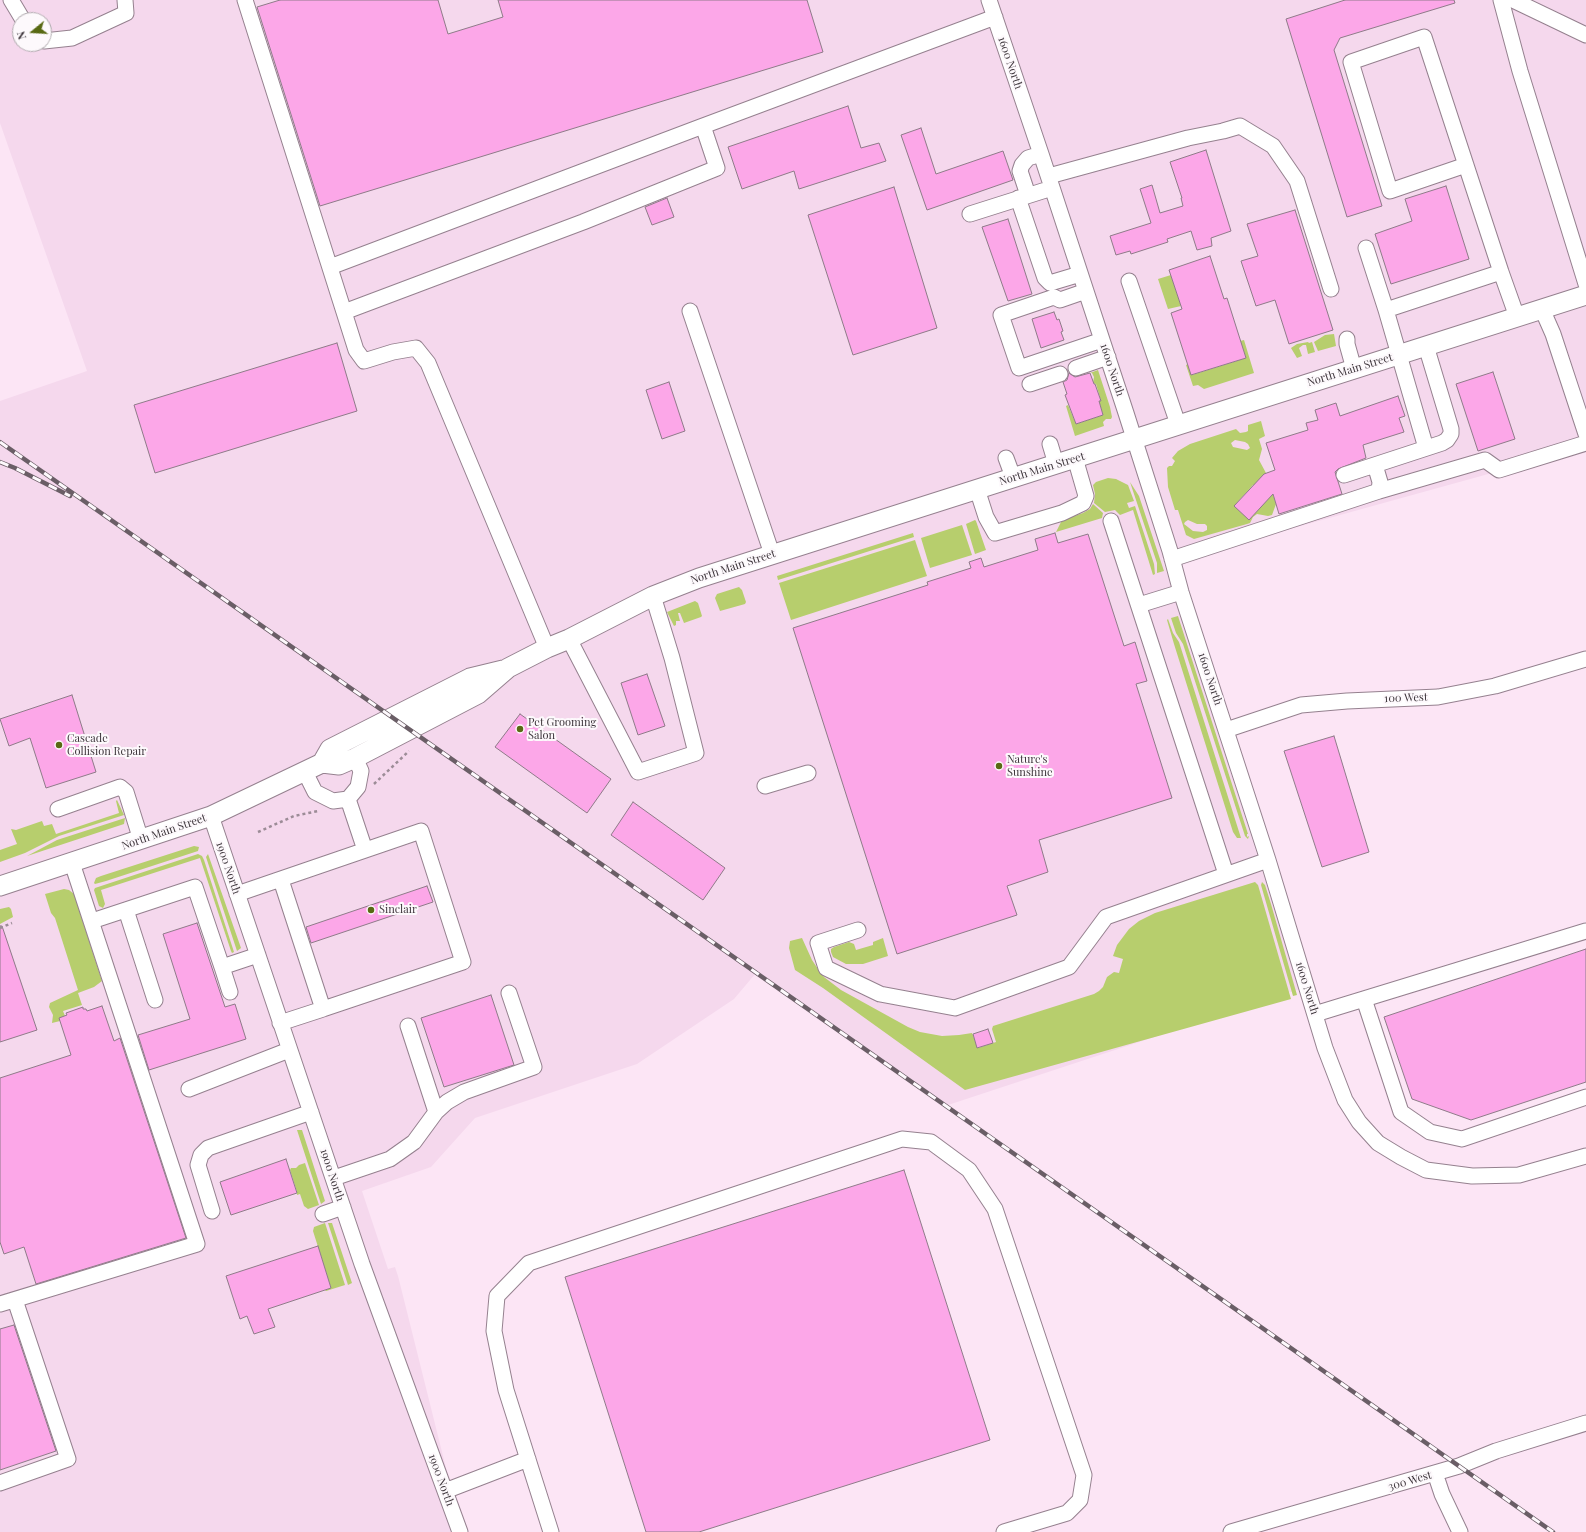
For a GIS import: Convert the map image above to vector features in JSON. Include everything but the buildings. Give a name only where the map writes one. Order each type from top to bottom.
[{"type":"main road","name":"North Main Street","points":[[0,886],[211,816],[322,763],[330,749],[470,678],[508,668],[653,596],[698,578],[1586,295]]},
{"type":"main road","name":"North Main Street","points":[[322,763],[339,765],[355,758],[478,694],[508,668]]},
{"type":"street","points":[[11,0],[18,12]]},
{"type":"street","points":[[52,40],[72,38],[126,13],[126,0]]},
{"type":"street","points":[[245,0],[356,350],[364,361],[416,348],[428,363],[546,648]]},
{"type":"street","name":"1600 North","points":[[989,0],[1108,357],[1181,592],[1268,860],[1325,1048],[1345,1100],[1359,1122],[1378,1143],[1400,1157],[1426,1170],[1472,1176],[1519,1175],[1586,1156]]},
{"type":"street","points":[[1501,0],[1520,71],[1586,284]]},
{"type":"street","points":[[1513,0],[1586,35]]},
{"type":"street","points":[[330,267],[994,18]]},
{"type":"street","points":[[1466,165],[1390,191],[1351,62],[1424,37],[1517,317]]},
{"type":"street","points":[[344,312],[583,222],[717,168],[703,126]]},
{"type":"street","points":[[970,214],[1023,197],[1050,182],[1188,138],[1240,126],[1273,146],[1297,181],[1331,289]]},
{"type":"street","points":[[1041,154],[1028,158],[1022,165],[1020,171],[1023,197],[1045,278],[1050,282],[1080,274]]},
{"type":"street","points":[[1366,248],[1386,310],[1426,448]]},
{"type":"street","points":[[1386,310],[1501,272]]},
{"type":"street","points":[[1129,281],[1178,424]]},
{"type":"street","points":[[1086,291],[1060,300],[1054,297],[1001,315],[1019,368],[1102,340]]},
{"type":"street","points":[[1542,309],[1553,334],[1586,434]]},
{"type":"street","points":[[690,311],[772,554]]},
{"type":"street","points":[[1346,339],[1354,369]]},
{"type":"street","points":[[1344,475],[1442,443],[1447,440],[1451,434],[1426,346]]},
{"type":"street","points":[[1076,368],[1108,357]]},
{"type":"street","points":[[1030,384],[1060,374]]},
{"type":"street","points":[[1172,559],[1379,491],[1485,460],[1499,470],[1586,443]]},
{"type":"street","points":[[1050,444],[1056,464]]},
{"type":"street","points":[[1006,458],[1013,477]]},
{"type":"street","points":[[977,489],[986,517],[995,533],[1062,512],[1084,503],[1086,496],[1075,458]]},
{"type":"street","points":[[1375,465],[1380,482],[1379,491]]},
{"type":"street","points":[[1111,521],[1226,874]]},
{"type":"street","points":[[1139,605],[1181,592]]},
{"type":"street","points":[[570,638],[638,772],[696,753],[672,658],[653,596]]},
{"type":"street","name":"100 West","points":[[1226,730],[1301,705],[1347,701],[1438,697],[1495,686],[1586,659]]},
{"type":"street","points":[[305,772],[315,792],[333,801],[348,799],[358,787],[361,771],[355,758]]},
{"type":"street","points":[[765,786],[808,773]]},
{"type":"street","points":[[58,809],[120,788],[126,792],[141,840]]},
{"type":"street","points":[[348,799],[365,850]]},
{"type":"street","name":"1900 North","points":[[211,816],[343,1208],[460,1532]]},
{"type":"street","points":[[237,894],[421,831],[463,962],[280,1023]]},
{"type":"street","points":[[858,930],[818,943],[826,968],[880,994],[955,1008],[1069,967],[1106,917],[1268,860]]},
{"type":"street","points":[[0,1304],[197,1244],[72,863]]},
{"type":"street","points":[[281,880],[323,1009]]},
{"type":"street","points":[[92,921],[195,887],[230,992]]},
{"type":"street","points":[[126,910],[155,1000]]},
{"type":"street","points":[[1315,1014],[1586,931]]},
{"type":"street","points":[[222,967],[258,955]]},
{"type":"street","points":[[334,1178],[390,1159],[414,1142],[436,1112],[447,1102],[464,1092],[534,1067],[509,993]]},
{"type":"street","points":[[1364,999],[1401,1112],[1430,1132],[1462,1139],[1586,1097]]},
{"type":"street","points":[[408,1026],[436,1112]]},
{"type":"street","points":[[188,1089],[289,1050]]},
{"type":"street","points":[[212,1211],[198,1165],[201,1155],[208,1148],[311,1112]]},
{"type":"street","points":[[551,1532],[506,1390],[494,1332],[497,1296],[529,1262],[902,1139],[931,1142],[969,1170],[995,1209],[1084,1476],[1080,1500],[1067,1513],[1004,1532]]},
{"type":"street","points":[[323,1214],[343,1208]]},
{"type":"street","points":[[0,1483],[68,1459],[15,1300]]},
{"type":"street","name":"300 West","points":[[1231,1532],[1459,1466],[1496,1451],[1586,1423]]},
{"type":"street","points":[[445,1491],[528,1459]]},
{"type":"street","points":[[1435,1473],[1442,1494],[1460,1532]]},
{"type":"path","points":[[0,928],[12,922]]},
{"type":"shaded area","points":[[0,0],[1586,0],[1586,447],[1275,533],[1202,556],[1162,558],[1300,989],[945,1106],[756,973],[734,999],[637,1064],[475,1118],[431,1167],[362,1191],[388,1269],[395,1267],[398,1276],[462,1532],[0,1532],[0,401],[87,371],[0,123]]},
{"type":"green space","points":[[1171,275],[1181,306],[1168,309],[1158,279]]},
{"type":"green space","points":[[1334,334],[1336,346],[1318,351],[1314,342],[1325,335]]},
{"type":"green space","points":[[1244,340],[1254,373],[1204,389],[1198,385],[1193,386],[1186,365],[1188,364],[1192,375],[1246,358],[1240,341]]},
{"type":"green space","points":[[1312,342],[1315,352],[1308,354],[1306,345],[1303,345],[1299,348],[1302,356],[1297,358],[1291,348],[1297,344]]},
{"type":"green space","points":[[1098,370],[1112,417],[1111,419],[1106,419],[1103,422],[1104,426],[1075,436],[1066,406],[1068,405],[1076,424],[1103,415],[1096,384],[1093,383],[1094,377],[1092,373],[1090,373]]},
{"type":"green space","points":[[1261,421],[1265,436],[1259,439],[1262,449],[1259,460],[1266,473],[1276,504],[1272,515],[1268,516],[1257,514],[1253,517],[1250,523],[1194,539],[1186,535],[1178,510],[1175,510],[1168,487],[1167,468],[1172,466],[1175,461],[1172,458],[1178,451],[1190,444],[1236,429],[1240,433],[1246,432],[1248,431],[1248,425]],"holes":[[[1235,440],[1245,442],[1250,448],[1247,450],[1233,447],[1231,443]],[[1253,485],[1268,499],[1234,506]],[[1188,520],[1197,524],[1205,524],[1207,526],[1207,530],[1203,532],[1193,531],[1184,524]]]},
{"type":"green space","points":[[1108,478],[1116,479],[1128,485],[1134,501],[1127,503],[1129,508],[1135,506],[1154,564],[1155,574],[1153,575],[1133,510],[1120,515],[1115,510],[1105,512],[1094,503],[1095,494],[1093,485],[1096,482]]},
{"type":"green space","points":[[1130,482],[1139,496],[1164,571],[1157,573],[1157,563]]},
{"type":"green space","points":[[1093,504],[1103,513],[1102,518],[1056,532],[1062,520],[1083,513],[1090,509]]},
{"type":"green space","points":[[975,520],[986,550],[975,554],[966,524]]},
{"type":"green space","points":[[962,525],[972,555],[930,568],[921,538]]},
{"type":"green space","points":[[913,533],[914,537],[778,580],[777,576]]},
{"type":"green space","points":[[915,540],[927,576],[791,620],[779,583]]},
{"type":"green space","points":[[739,587],[742,590],[746,602],[745,604],[720,611],[715,598],[717,594]]},
{"type":"green space","points":[[695,601],[698,603],[702,616],[684,623],[680,613],[678,613],[680,621],[676,621],[676,625],[674,626],[667,612]]},
{"type":"green space","points":[[1178,616],[1248,834],[1247,837],[1249,836],[1248,839],[1245,836],[1183,644],[1176,633],[1171,618]]},
{"type":"green space","points":[[1168,619],[1173,633],[1179,642],[1241,838],[1237,838],[1233,832],[1174,644],[1167,620]]},
{"type":"green space","points":[[117,800],[124,815],[59,836],[25,853],[0,862],[0,850],[17,844],[11,829],[16,830],[42,821],[44,826],[52,824],[56,834],[119,813]]},
{"type":"green space","points":[[125,818],[124,824],[27,856],[57,840]]},
{"type":"green space","points":[[194,846],[199,847],[198,851],[106,881],[94,883],[96,878],[101,876]]},
{"type":"green space","points":[[198,854],[202,856],[204,860],[234,952],[232,953],[231,951],[200,858],[101,890],[105,904],[103,908],[99,906],[94,890],[95,888]]},
{"type":"green space","points":[[208,854],[241,948],[237,951],[206,857]]},
{"type":"green space","points":[[1255,882],[1258,885],[1291,999],[965,1090],[823,988],[795,970],[789,948],[790,941],[802,938],[812,960],[824,977],[841,990],[908,1027],[920,1032],[942,1036],[972,1033],[978,1048],[996,1042],[992,1029],[993,1026],[1094,994],[1099,991],[1103,987],[1107,977],[1114,972],[1119,973],[1123,959],[1113,956],[1117,945],[1129,929],[1139,921],[1155,913]]},
{"type":"green space","points":[[1262,882],[1265,885],[1271,904],[1297,995],[1293,996],[1261,885]]},
{"type":"green space","points":[[64,889],[69,890],[74,894],[102,981],[94,987],[78,993],[82,1005],[63,1011],[65,1016],[60,1021],[52,1023],[53,1015],[49,1007],[50,1003],[78,990],[55,918],[51,913],[45,894]]},
{"type":"green space","points":[[9,907],[13,917],[0,924],[0,909]]},
{"type":"green space","points":[[883,938],[888,956],[863,964],[846,964],[833,957],[831,952],[831,949],[834,947],[849,942],[854,944],[856,950],[873,945],[873,942]]},
{"type":"green space","points":[[297,1130],[302,1130],[325,1201],[321,1204]]},
{"type":"green space","points":[[305,1163],[319,1205],[308,1209],[304,1206],[300,1194],[297,1195],[290,1170],[291,1168],[296,1168]]},
{"type":"green space","points":[[325,1223],[345,1285],[326,1291],[325,1290],[331,1288],[313,1231],[314,1227]]},
{"type":"green space","points":[[328,1223],[332,1223],[352,1283],[348,1285]]},
{"type":"railway","points":[[0,442],[1553,1532]]},
{"type":"railway","points":[[0,462],[70,496]]},
{"type":"place","name":"Pet Grooming Salon","points":[[520,729]]},
{"type":"place","name":"Cascade Collision Repair","points":[[59,745]]},
{"type":"place","name":"Nature's Sunshine","points":[[999,766]]},
{"type":"place","name":"Sinclair","points":[[371,910]]}]
